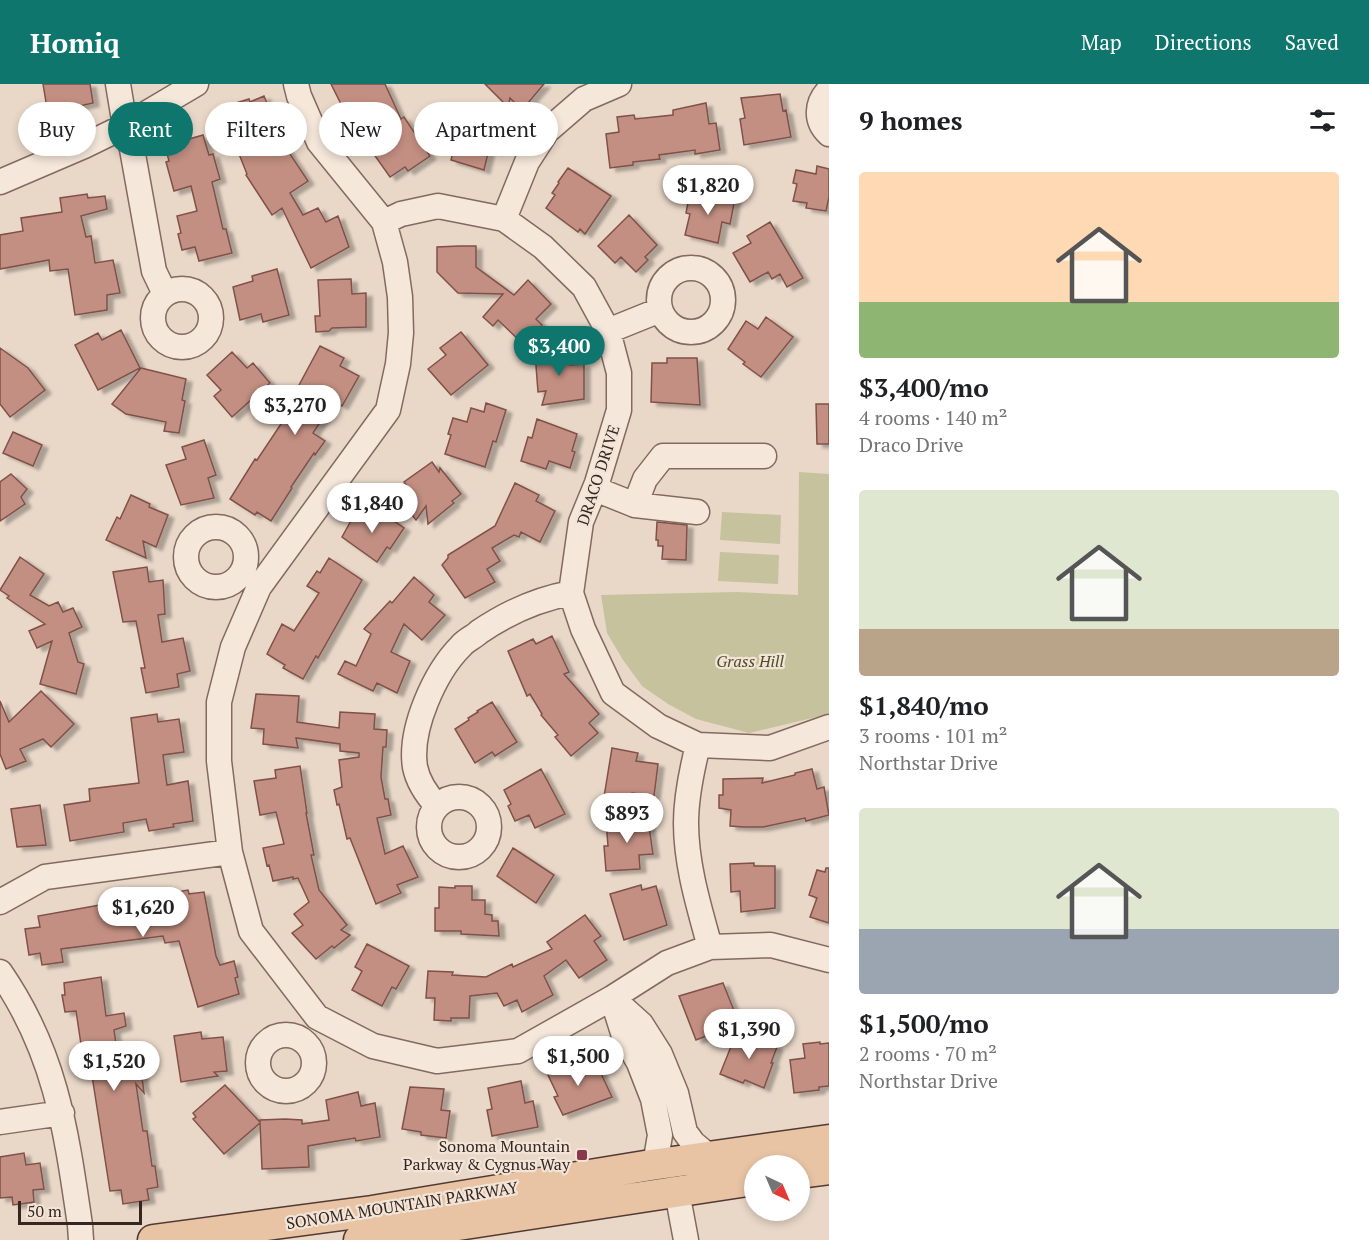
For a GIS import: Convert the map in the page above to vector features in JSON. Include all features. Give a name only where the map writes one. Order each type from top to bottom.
[{"type":"main road","name":"SONOMA MOUNTAIN PARKWAY","points":[[374,1234],[655,1165],[829,1141]]},
{"type":"main road","points":[[655,1165],[677,1192],[704,1173],[829,1141]]},
{"type":"main road","points":[[810,1172],[829,1169]]},
{"type":"main road","name":"SONOMA MOUNTAIN PARKWAY","points":[[153,1240],[374,1234],[744,1182]]},
{"type":"street","points":[[118,84],[121,102]]},
{"type":"street","points":[[166,102],[196,84]]},
{"type":"street","points":[[296,84],[319,141],[384,222],[395,262],[400,297],[401,333],[398,364],[388,410],[250,581],[219,702],[219,761],[230,852],[251,931],[317,1017],[373,1046],[437,1061],[518,1051],[612,998],[667,963],[710,947],[771,945],[829,960]]},
{"type":"street","points":[[504,219],[527,162],[547,131],[584,99],[619,84]]},
{"type":"street","points":[[829,90],[822,99],[819,117],[829,134]]},
{"type":"street","points":[[0,182],[108,134]]},
{"type":"street","points":[[133,156],[154,271],[165,294]]},
{"type":"street","name":"DRACO DRIVE","points":[[384,222],[401,214],[438,206],[504,219],[543,247],[584,287],[608,331],[619,373],[619,410],[609,449],[580,522],[571,593],[583,629],[613,693],[658,726],[698,744],[770,748],[829,727]]},
{"type":"street","points":[[608,331],[660,309]]},
{"type":"street","points":[[636,505],[645,479],[663,456],[764,456]]},
{"type":"street","points":[[595,489],[636,505],[697,512]]},
{"type":"street","points":[[437,806],[425,794],[415,767],[416,730],[433,686],[461,645],[501,617],[552,597],[571,593]]},
{"type":"street","points":[[698,744],[686,822],[690,868],[710,947]]},
{"type":"street","points":[[0,902],[45,878],[230,852]]},
{"type":"street","points":[[0,972],[20,1001],[50,1069],[62,1113],[81,1240]]},
{"type":"street","points":[[612,998],[641,1024],[660,1054],[676,1093],[685,1132],[693,1143],[711,1158]]},
{"type":"street","points":[[612,998],[624,1036],[639,1063],[653,1099],[660,1135],[655,1165]]},
{"type":"street","points":[[302,1039],[317,1017]]},
{"type":"street","points":[[0,1122],[62,1113]]},
{"type":"street","points":[[677,1192],[686,1240]]},
{"type":"green space","name":"Grass Hill","points":[[799,472],[829,474],[829,714],[749,733],[696,719],[668,704],[642,686],[607,633],[601,595],[737,592],[798,595]]},
{"type":"green space","points":[[722,512],[781,515],[780,544],[720,540]]},
{"type":"green space","points":[[720,552],[779,555],[778,584],[718,581]]},
{"type":"building","points":[[43,84],[90,84],[93,102],[46,102]]},
{"type":"building","points":[[331,84],[385,84],[393,102],[340,102]]},
{"type":"building","points":[[485,84],[544,84],[529,102],[514,102],[510,98],[509,102],[503,102]]},
{"type":"building","points":[[780,94],[783,111],[786,110],[791,137],[744,145],[740,119],[745,118],[741,98]]},
{"type":"building","points":[[264,96],[266,102],[250,102]]},
{"type":"building","points":[[706,103],[709,124],[716,123],[720,150],[695,154],[695,150],[659,155],[660,159],[633,162],[633,165],[610,168],[606,134],[619,132],[617,117],[634,115],[635,119],[673,115],[673,110]]},
{"type":"building","points":[[404,117],[414,132],[414,156],[430,156],[408,171],[405,167],[390,177],[375,156],[402,156],[402,118]]},
{"type":"building","points":[[203,135],[205,156],[214,156],[220,179],[212,182],[223,229],[226,229],[232,253],[199,261],[195,247],[182,250],[178,234],[181,233],[177,216],[197,211],[191,186],[174,191],[166,162],[169,161],[168,156],[193,156],[193,138]]},
{"type":"building","points":[[240,156],[291,156],[308,181],[290,193],[303,215],[318,208],[326,222],[338,216],[349,247],[311,268],[282,208],[272,215],[247,174]]},
{"type":"building","points":[[452,156],[487,156],[484,170],[451,160]]},
{"type":"building","points":[[817,166],[829,169],[829,197],[826,211],[806,208],[807,203],[793,201],[797,184],[793,183],[796,170],[816,174]]},
{"type":"building","points":[[568,168],[611,196],[585,234],[580,229],[578,232],[546,208],[555,195],[552,193],[558,182]]},
{"type":"building","points":[[690,192],[735,198],[730,224],[722,222],[718,243],[685,235],[690,214],[686,213]]},
{"type":"building","points":[[87,194],[88,198],[105,196],[107,209],[81,216],[86,237],[91,236],[95,263],[113,260],[120,293],[107,295],[107,310],[75,315],[68,269],[50,271],[49,260],[0,269],[0,235],[23,231],[21,218],[62,212],[60,198]]},
{"type":"building","points":[[629,215],[657,245],[645,257],[648,260],[636,272],[621,257],[615,263],[598,246]]},
{"type":"building","points":[[770,222],[803,278],[787,287],[780,274],[772,279],[768,272],[750,282],[733,253],[751,243],[747,236]]},
{"type":"building","points":[[476,246],[476,267],[514,295],[528,280],[551,304],[536,319],[542,325],[524,345],[498,320],[493,326],[483,317],[503,294],[458,293],[437,272],[437,247]]},
{"type":"building","points":[[277,269],[289,315],[263,322],[261,314],[240,320],[233,287],[253,281],[252,276]]},
{"type":"building","points":[[351,279],[352,294],[366,293],[366,327],[332,328],[329,331],[316,332],[315,316],[320,316],[318,280]]},
{"type":"building","points":[[766,317],[793,337],[761,377],[728,349],[746,321],[758,329]]},
{"type":"building","points":[[121,330],[140,368],[98,390],[75,345],[98,333],[102,340]]},
{"type":"building","points":[[461,332],[488,365],[451,395],[428,369],[446,355],[440,348]]},
{"type":"building","points":[[320,346],[344,358],[340,366],[359,376],[342,406],[334,401],[313,433],[325,441],[291,487],[271,521],[257,512],[255,515],[230,499],[255,459],[257,460],[281,424],[279,423],[301,389],[298,387]]},
{"type":"building","points":[[0,348],[28,368],[45,390],[10,417],[0,404]]},
{"type":"building","points":[[569,350],[570,365],[584,364],[584,399],[542,405],[546,391],[538,392],[535,353]]},
{"type":"building","points":[[232,352],[247,368],[253,363],[270,383],[232,417],[214,396],[221,390],[207,375]]},
{"type":"building","points":[[667,358],[697,358],[700,405],[651,402],[652,363],[667,363]]},
{"type":"building","points":[[141,368],[186,379],[182,400],[185,401],[179,433],[164,431],[166,422],[126,414],[112,404]]},
{"type":"building","points":[[486,403],[506,410],[485,467],[445,454],[453,418],[467,422],[471,408],[484,412]]},
{"type":"building","points":[[816,404],[829,404],[829,444],[817,444]]},
{"type":"building","points":[[537,419],[577,434],[570,468],[549,461],[546,469],[521,461],[528,437],[532,438]]},
{"type":"building","points":[[13,432],[42,445],[33,466],[3,453]]},
{"type":"building","points":[[204,440],[216,475],[208,478],[214,498],[181,505],[166,465],[186,459],[182,447]]},
{"type":"building","points":[[432,462],[439,472],[440,468],[461,494],[452,501],[454,503],[428,524],[426,506],[416,520],[401,501],[412,493],[404,482]]},
{"type":"building","points":[[11,474],[27,489],[21,497],[25,504],[0,521],[0,482]]},
{"type":"building","points":[[515,483],[539,495],[536,501],[555,511],[540,542],[521,532],[519,537],[514,535],[492,548],[500,561],[487,569],[495,582],[465,598],[442,565],[448,555],[495,526]]},
{"type":"building","points":[[131,495],[150,504],[149,507],[168,515],[156,547],[143,541],[146,558],[106,540],[117,517],[120,519]]},
{"type":"building","points":[[358,508],[376,519],[381,512],[404,528],[390,549],[387,547],[377,562],[342,537]]},
{"type":"building","points":[[657,522],[687,525],[686,560],[662,559],[663,546],[658,546],[658,540],[656,540]]},
{"type":"building","points":[[20,557],[44,574],[30,595],[49,606],[58,602],[63,612],[73,608],[82,627],[69,633],[78,662],[84,664],[76,694],[40,684],[52,641],[37,648],[29,631],[45,624],[7,598],[9,596],[0,590]]},
{"type":"building","points":[[329,558],[362,580],[318,658],[316,656],[303,679],[283,668],[285,665],[267,654],[282,624],[294,631],[319,593],[307,586],[317,571],[320,573]]},
{"type":"building","points":[[147,567],[149,582],[163,580],[165,614],[158,615],[162,642],[183,638],[190,671],[177,674],[179,687],[146,693],[141,668],[145,668],[136,621],[123,622],[113,572]]},
{"type":"building","points":[[414,577],[434,595],[429,602],[445,615],[422,640],[404,624],[391,652],[410,661],[397,693],[377,683],[373,691],[338,674],[345,661],[356,666],[371,634],[364,629],[390,601],[392,603]]},
{"type":"building","points":[[552,636],[569,672],[564,674],[599,714],[589,723],[598,733],[571,756],[555,737],[558,735],[541,715],[530,694],[527,696],[508,651],[533,639],[536,644]]},
{"type":"building","points":[[41,691],[74,724],[51,747],[43,739],[20,749],[26,761],[6,769],[0,754],[0,701],[9,722]]},
{"type":"building","points":[[256,694],[299,696],[297,722],[339,728],[340,712],[375,714],[374,729],[387,730],[386,747],[383,747],[381,777],[391,815],[377,818],[385,854],[403,846],[418,877],[397,885],[401,893],[376,904],[350,838],[347,839],[334,790],[342,787],[339,760],[359,757],[359,753],[340,751],[340,744],[296,738],[298,748],[263,744],[264,729],[251,728]]},
{"type":"building","points":[[492,702],[517,742],[495,756],[492,752],[475,763],[455,729]]},
{"type":"building","points":[[157,714],[158,722],[179,719],[184,752],[163,755],[167,785],[188,781],[193,821],[149,831],[146,819],[123,823],[124,832],[70,841],[64,805],[90,801],[89,789],[139,783],[131,718]]},
{"type":"building","points":[[612,748],[638,753],[636,761],[658,764],[654,796],[632,793],[630,802],[604,797]]},
{"type":"building","points":[[300,766],[314,855],[311,855],[319,890],[347,925],[341,930],[350,935],[316,959],[292,933],[303,925],[294,914],[309,902],[298,878],[273,881],[269,865],[267,866],[263,848],[284,844],[276,812],[260,815],[254,781],[276,778],[275,770]]},
{"type":"building","points":[[541,769],[565,814],[535,828],[529,815],[515,821],[508,806],[511,804],[504,790]]},
{"type":"building","points":[[812,769],[817,789],[824,787],[829,815],[806,821],[805,818],[763,827],[744,827],[730,826],[731,810],[719,808],[719,795],[723,795],[723,779],[763,778],[762,783]]},
{"type":"building","points":[[40,805],[46,845],[17,847],[11,809]]},
{"type":"building","points":[[627,819],[627,821],[648,820],[653,854],[639,855],[640,869],[606,871],[604,846],[608,846],[606,820]]},
{"type":"building","points":[[513,848],[554,875],[536,903],[497,876]]},
{"type":"building","points":[[754,863],[754,866],[775,866],[775,908],[741,912],[740,891],[731,892],[730,864]]},
{"type":"building","points":[[826,868],[829,868],[829,923],[810,917],[817,898],[809,895],[817,870],[825,872]]},
{"type":"building","points":[[641,885],[642,890],[656,886],[667,925],[624,940],[610,894]]},
{"type":"building","points":[[455,886],[472,886],[472,900],[485,900],[485,914],[492,915],[492,921],[498,921],[499,936],[461,934],[461,931],[435,931],[435,908],[439,908],[439,887],[455,888]]},
{"type":"building","points":[[188,890],[189,894],[204,892],[216,956],[220,965],[234,961],[239,994],[198,1007],[179,941],[165,943],[163,936],[61,949],[63,962],[42,965],[40,953],[29,955],[25,929],[40,927],[38,916],[134,899],[137,924],[162,920],[158,895]]},
{"type":"building","points":[[585,915],[601,936],[594,941],[607,960],[579,978],[566,960],[544,976],[553,995],[522,1012],[517,1000],[504,1006],[497,993],[470,996],[469,1018],[451,1018],[451,1021],[434,1020],[435,998],[426,998],[428,971],[486,977],[512,964],[513,967],[552,949],[547,942]]},
{"type":"building","points":[[367,944],[409,966],[396,989],[392,987],[382,1006],[352,990],[362,971],[355,967]]},
{"type":"building","points":[[101,977],[106,1016],[124,1013],[126,1026],[114,1030],[116,1044],[129,1042],[132,1064],[140,1062],[144,1093],[136,1084],[143,1131],[147,1131],[152,1166],[155,1166],[158,1187],[147,1189],[149,1200],[123,1204],[121,1190],[110,1191],[88,1050],[82,1051],[76,1011],[65,1012],[62,995],[65,995],[64,983]]},
{"type":"building","points":[[723,983],[739,1023],[696,1040],[679,996]]},
{"type":"building","points":[[738,1029],[777,1047],[764,1088],[745,1080],[743,1083],[720,1074]]},
{"type":"building","points":[[201,1032],[202,1039],[223,1037],[227,1071],[214,1072],[218,1076],[181,1082],[174,1036]]},
{"type":"building","points":[[820,1042],[820,1044],[829,1043],[829,1086],[819,1087],[819,1090],[794,1093],[790,1060],[805,1058],[803,1044]]},
{"type":"building","points":[[578,1059],[584,1072],[598,1067],[612,1097],[563,1115],[554,1097],[558,1096],[548,1075]]},
{"type":"building","points":[[521,1081],[525,1103],[533,1101],[538,1127],[492,1136],[487,1110],[492,1109],[488,1088]]},
{"type":"building","points":[[225,1085],[260,1122],[260,1120],[285,1119],[302,1120],[302,1124],[329,1120],[326,1100],[358,1092],[361,1106],[375,1103],[380,1137],[356,1141],[355,1138],[308,1146],[309,1167],[262,1169],[260,1123],[224,1154],[193,1119],[196,1117],[193,1113]]},
{"type":"building","points":[[410,1087],[444,1089],[441,1110],[450,1111],[446,1138],[421,1135],[421,1132],[402,1129]]},
{"type":"building","points":[[24,1153],[26,1165],[40,1163],[44,1189],[33,1190],[34,1202],[13,1205],[12,1197],[0,1198],[0,1157]]},
{"type":"place","name":"Sonoma Mountain Parkway & Cygnus Way","points":[[582,1155]]}]
